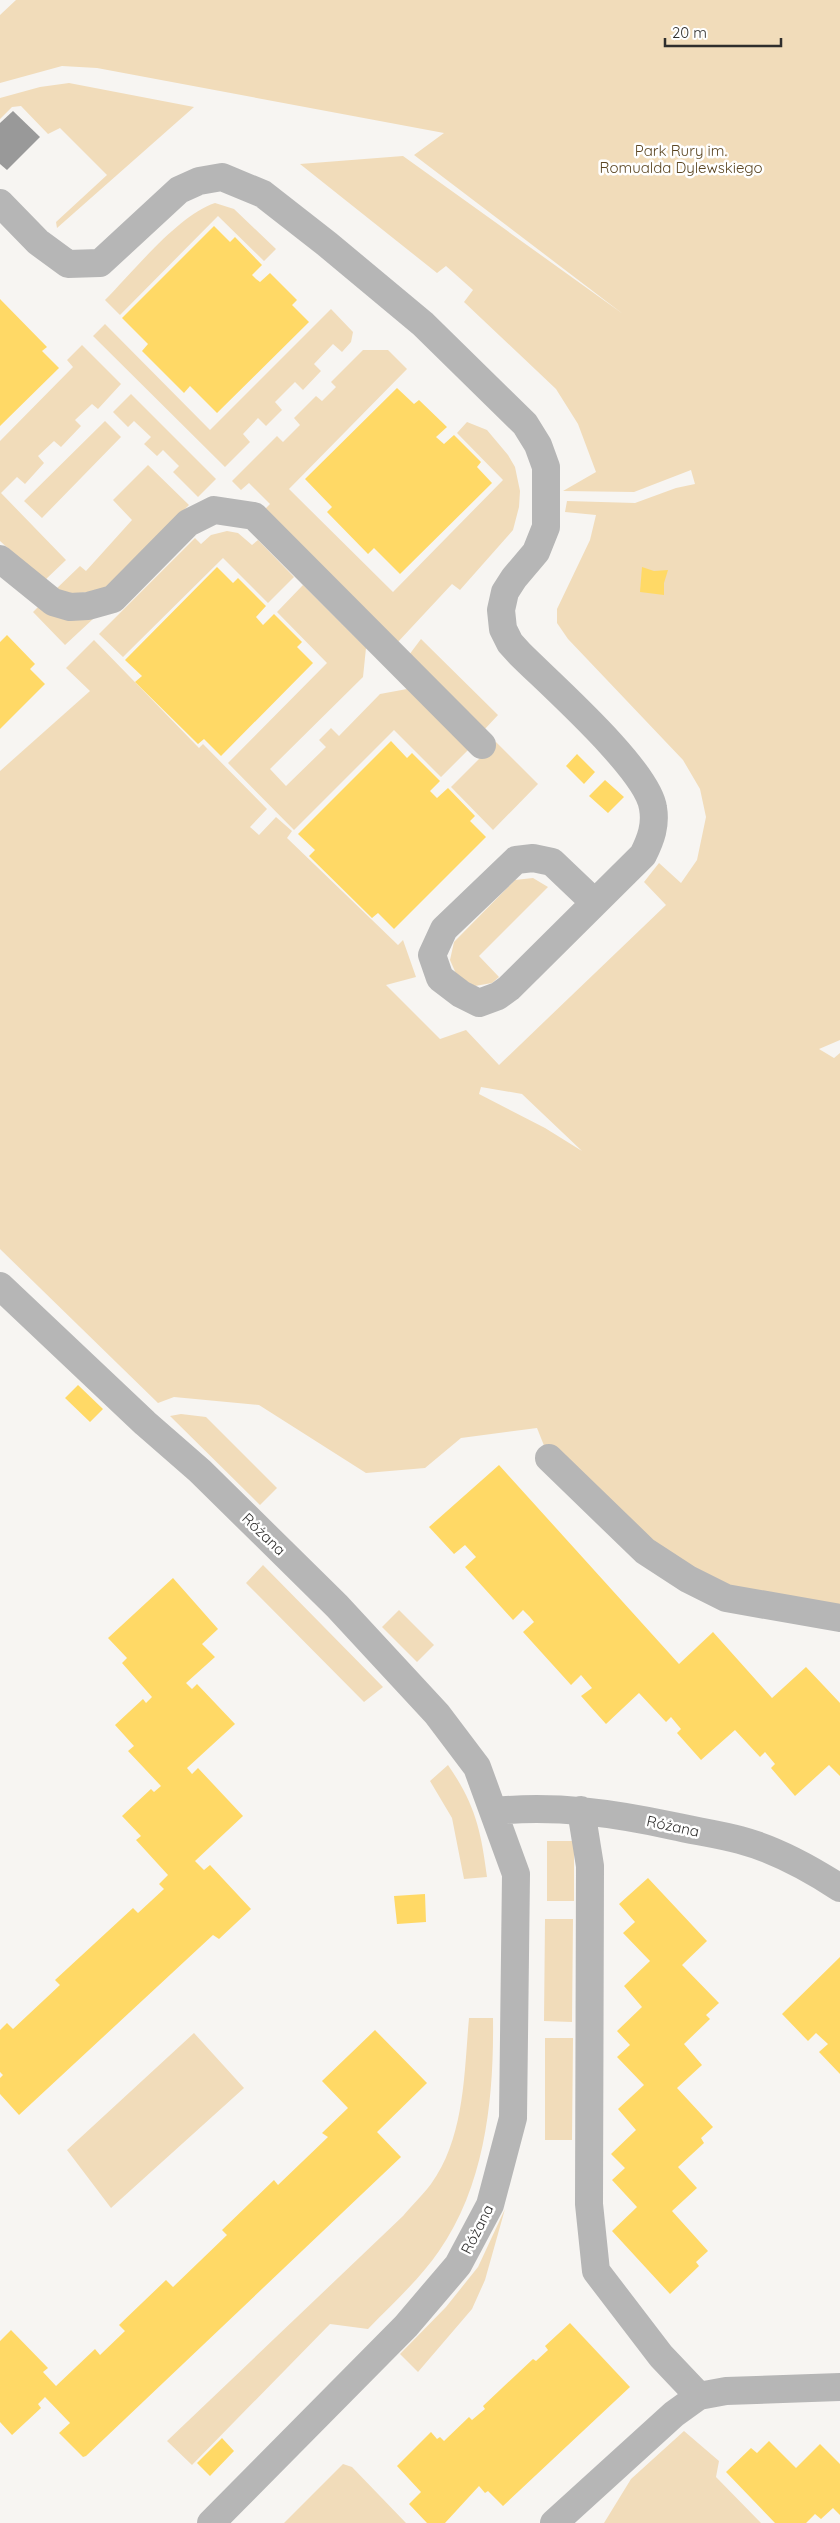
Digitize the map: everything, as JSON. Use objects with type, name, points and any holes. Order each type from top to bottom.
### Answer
[{"type":"street","points":[[0,202],[38,242],[68,264],[100,263],[179,190],[199,182],[222,177],[263,194],[327,244],[423,324],[526,424],[538,445],[546,468],[546,527],[536,552],[505,592],[501,610],[503,629],[510,643],[520,654],[628,763],[646,786],[653,806],[652,831],[643,855],[509,988],[498,996],[479,1003],[461,994],[440,978],[432,954],[444,929],[516,860],[533,858],[552,862],[594,902]]},
{"type":"street","points":[[0,559],[53,602],[70,607],[88,606],[112,599],[188,523],[214,510],[254,516],[482,745]]},
{"type":"street","name":"Różana","points":[[0,1286],[145,1423],[200,1471],[337,1606],[436,1714],[477,1767],[516,1874],[513,2118],[490,2205],[458,2265],[406,2326],[211,2523]]},
{"type":"street","points":[[549,1458],[645,1551],[688,1579],[726,1598],[840,1618]]},
{"type":"street","name":"Różana","points":[[494,1811],[530,1807],[581,1810],[630,1817],[742,1841],[812,1870],[840,1888]]},
{"type":"street","points":[[581,1810],[590,1866],[589,2204],[596,2271],[661,2356],[700,2396]]},
{"type":"street","points":[[554,2523],[674,2414],[700,2396],[726,2391],[840,2387]]},
{"type":"green space","name":"Park Rury im. Romualda Dylewskiego","points":[[16,0],[840,0],[840,1040],[819,1049],[834,1058],[840,1053],[840,1618],[726,1598],[549,1458],[537,1428],[461,1438],[425,1468],[366,1473],[259,1405],[174,1397],[158,1403],[0,1249],[0,771],[90,691],[66,668],[94,640],[199,748],[203,744],[267,809],[250,827],[259,835],[276,817],[292,831],[287,838],[398,945],[403,940],[416,977],[386,985],[440,1039],[466,1030],[499,1065],[666,905],[644,882],[659,863],[681,883],[697,860],[706,817],[700,789],[683,760],[568,639],[557,623],[557,609],[590,540],[596,515],[565,512],[567,501],[635,503],[676,488],[695,484],[691,470],[634,492],[563,491],[596,472],[578,424],[556,389],[464,302],[473,290],[446,266],[437,273],[300,164],[403,156],[623,314],[414,155],[444,133],[97,68],[62,66],[0,83],[0,15]],"holes":[[[481,1087],[522,1094],[582,1151],[545,1128],[479,1094]]]},
{"type":"green space","points":[[69,83],[194,107],[57,228],[56,222],[107,175],[60,128],[48,134],[21,106],[12,107],[0,119],[0,98],[40,87]]},
{"type":"green space","points":[[215,203],[234,209],[276,249],[264,261],[218,216],[120,315],[105,300],[171,232],[201,210]]},
{"type":"green space","points":[[331,309],[353,332],[351,342],[342,352],[333,344],[314,364],[321,371],[303,390],[295,382],[275,402],[282,410],[266,426],[258,418],[243,434],[250,442],[225,467],[93,336],[105,324],[210,430]]},
{"type":"green space","points":[[82,345],[121,384],[98,409],[92,404],[75,420],[81,426],[61,447],[54,441],[38,456],[44,463],[25,484],[17,477],[1,493],[66,560],[44,581],[0,541],[0,441],[73,367],[67,360]]},
{"type":"green space","points":[[363,350],[388,350],[407,369],[289,489],[393,592],[503,480],[457,433],[467,422],[487,430],[508,455],[515,467],[520,491],[519,507],[513,530],[460,590],[452,584],[397,643],[263,511],[270,504],[249,483],[241,490],[232,481],[277,436],[283,442],[300,425],[294,418],[316,396],[322,401],[336,387],[331,382]]},
{"type":"green space","points":[[131,394],[216,479],[198,497],[173,472],[179,466],[163,450],[157,456],[144,444],[151,437],[134,421],[128,427],[113,412]]},
{"type":"green space","points":[[105,421],[121,437],[42,518],[24,501]]},
{"type":"green space","points":[[148,465],[189,505],[104,591],[67,594],[55,590],[80,566],[86,571],[132,520],[113,500]]},
{"type":"green space","points":[[227,531],[238,533],[252,545],[258,540],[294,577],[268,603],[223,558],[123,657],[99,634],[195,538],[201,544],[211,535]]},
{"type":"green space","points":[[303,585],[366,648],[363,677],[270,769],[286,786],[326,747],[319,740],[331,728],[339,736],[380,694],[407,689],[469,749],[441,777],[394,730],[294,830],[228,763],[327,663],[277,612]]},
{"type":"green space","points":[[38,607],[93,619],[65,645],[33,612]]},
{"type":"green space","points":[[421,639],[498,715],[484,730],[409,655]]},
{"type":"green space","points":[[496,742],[538,784],[493,830],[451,787]]},
{"type":"green space","points":[[533,878],[548,887],[479,956],[499,977],[492,983],[475,986],[457,976],[450,960],[454,942],[515,880]]},
{"type":"green space","points":[[181,1414],[206,1417],[277,1488],[260,1505],[170,1416]]},
{"type":"green space","points":[[263,1565],[383,1687],[364,1702],[246,1583]]},
{"type":"green space","points":[[399,1610],[434,1645],[417,1662],[382,1627]]},
{"type":"green space","points":[[448,1765],[471,1805],[479,1831],[487,1877],[464,1879],[452,1818],[430,1781]]},
{"type":"green space","points":[[547,1841],[574,1841],[574,1901],[547,1901]]},
{"type":"green space","points":[[545,1919],[573,1919],[572,2022],[544,2021]]},
{"type":"green space","points":[[469,2018],[493,2018],[492,2078],[489,2108],[477,2168],[467,2197],[455,2225],[439,2251],[414,2282],[368,2329],[330,2324],[192,2465],[167,2441],[403,2216],[431,2184],[451,2146],[457,2125],[464,2082]]},
{"type":"green space","points":[[194,2033],[244,2088],[111,2208],[67,2150]]},
{"type":"green space","points":[[545,2038],[573,2038],[572,2140],[545,2140]]},
{"type":"green space","points":[[505,2209],[485,2280],[472,2309],[418,2372],[400,2354],[446,2307],[478,2267]]},
{"type":"green space","points":[[684,2431],[719,2461],[716,2477],[761,2523],[604,2523],[631,2479]]},
{"type":"green space","points":[[343,2464],[352,2467],[406,2523],[284,2523]]},
{"type":"building: Mieszkania","points":[[214,226],[230,242],[235,237],[262,265],[252,275],[260,282],[270,273],[297,300],[292,305],[309,322],[217,413],[190,386],[184,393],[142,351],[148,344],[122,318]]},
{"type":"building: Mieszkania","points":[[0,299],[47,347],[42,351],[59,368],[0,426]]},
{"type":"building: Mieszkania","points":[[397,388],[414,404],[419,400],[447,427],[436,437],[444,444],[454,435],[481,462],[477,467],[492,483],[400,574],[374,548],[368,554],[327,512],[332,507],[305,479]]},
{"type":"building: Mieszkania","points":[[217,567],[233,583],[238,578],[266,606],[256,617],[263,625],[274,614],[302,642],[297,647],[313,663],[221,756],[204,739],[198,744],[135,682],[142,676],[125,660]]},
{"type":"building: Mieszkania","points":[[642,567],[654,571],[668,570],[664,583],[664,595],[640,592]]},
{"type":"building: Mieszkania","points":[[7,635],[35,664],[30,669],[45,684],[0,729],[0,642]]},
{"type":"building: Mieszkania","points":[[391,741],[407,758],[412,753],[440,781],[430,791],[437,798],[448,788],[475,816],[470,821],[486,837],[394,929],[378,913],[372,918],[309,856],[315,850],[298,834]]},
{"type":"building: Mieszkania","points":[[577,754],[595,772],[584,784],[566,766]]},
{"type":"building: Mieszkania","points":[[605,780],[624,797],[608,813],[589,796]]},
{"type":"building: Mieszkania","points":[[78,1385],[103,1409],[90,1422],[65,1398]]},
{"type":"building: Mieszkania","points":[[499,1465],[679,1664],[713,1632],[772,1698],[806,1667],[840,1703],[840,1776],[829,1765],[795,1796],[771,1768],[775,1764],[765,1752],[760,1757],[735,1730],[701,1760],[677,1733],[681,1729],[671,1717],[666,1722],[639,1693],[606,1724],[581,1696],[592,1688],[581,1675],[571,1685],[523,1632],[534,1622],[529,1616],[523,1610],[513,1620],[465,1567],[476,1557],[465,1545],[454,1554],[429,1527]]},
{"type":"building: Mieszkania","points":[[173,1578],[218,1629],[202,1644],[215,1657],[186,1683],[192,1689],[197,1684],[235,1724],[187,1768],[192,1774],[198,1768],[243,1816],[195,1861],[204,1870],[210,1865],[251,1909],[219,1939],[213,1935],[19,2115],[0,2094],[0,2078],[3,2075],[0,2072],[0,2030],[7,2023],[13,2029],[60,1985],[55,1980],[133,1908],[138,1913],[164,1889],[159,1884],[168,1875],[136,1840],[141,1836],[122,1816],[151,1789],[154,1792],[161,1786],[128,1751],[134,1746],[115,1725],[143,1699],[146,1703],[152,1697],[122,1663],[127,1658],[108,1638]]},
{"type":"building: Mieszkania","points":[[648,1878],[707,1941],[682,1965],[719,2003],[706,2015],[710,2019],[684,2044],[702,2065],[677,2088],[713,2127],[701,2138],[704,2143],[678,2167],[697,2188],[672,2211],[708,2251],[696,2262],[699,2266],[670,2294],[612,2231],[637,2207],[612,2180],[625,2168],[611,2154],[636,2130],[618,2109],[644,2085],[617,2057],[630,2045],[617,2031],[642,2007],[624,1986],[650,1961],[623,1933],[635,1922],[619,1904]]},
{"type":"building: Mieszkania","points":[[425,1894],[426,1922],[397,1924],[394,1896]]},
{"type":"building: Mieszkania","points":[[840,1957],[840,2074],[819,2052],[828,2044],[816,2033],[808,2041],[782,2014]]},
{"type":"building: Mieszkania","points":[[375,2030],[427,2083],[377,2132],[401,2157],[86,2456],[83,2457],[59,2433],[70,2423],[45,2397],[38,2404],[41,2408],[12,2435],[0,2422],[0,2341],[11,2330],[48,2368],[43,2372],[56,2386],[95,2349],[100,2355],[125,2331],[119,2325],[166,2280],[173,2287],[227,2235],[222,2230],[274,2180],[278,2185],[328,2137],[322,2133],[348,2108],[322,2081]]},
{"type":"building: Mieszkania","points":[[570,2323],[630,2387],[503,2506],[488,2491],[485,2493],[479,2486],[445,2523],[427,2523],[409,2504],[421,2492],[397,2466],[431,2432],[437,2439],[440,2437],[444,2441],[469,2417],[472,2420],[485,2409],[483,2406],[533,2359],[536,2361],[548,2350],[545,2346]]},
{"type":"building: Mieszkania","points":[[222,2438],[234,2451],[210,2476],[197,2463]]},
{"type":"building: Mieszkania","points":[[769,2441],[796,2468],[820,2444],[840,2464],[840,2515],[833,2508],[821,2519],[815,2514],[806,2523],[775,2523],[726,2472],[751,2448],[757,2453]]},
{"type":"building: Przemysł","points":[[13,111],[40,137],[7,170],[0,164],[0,123]]}]
